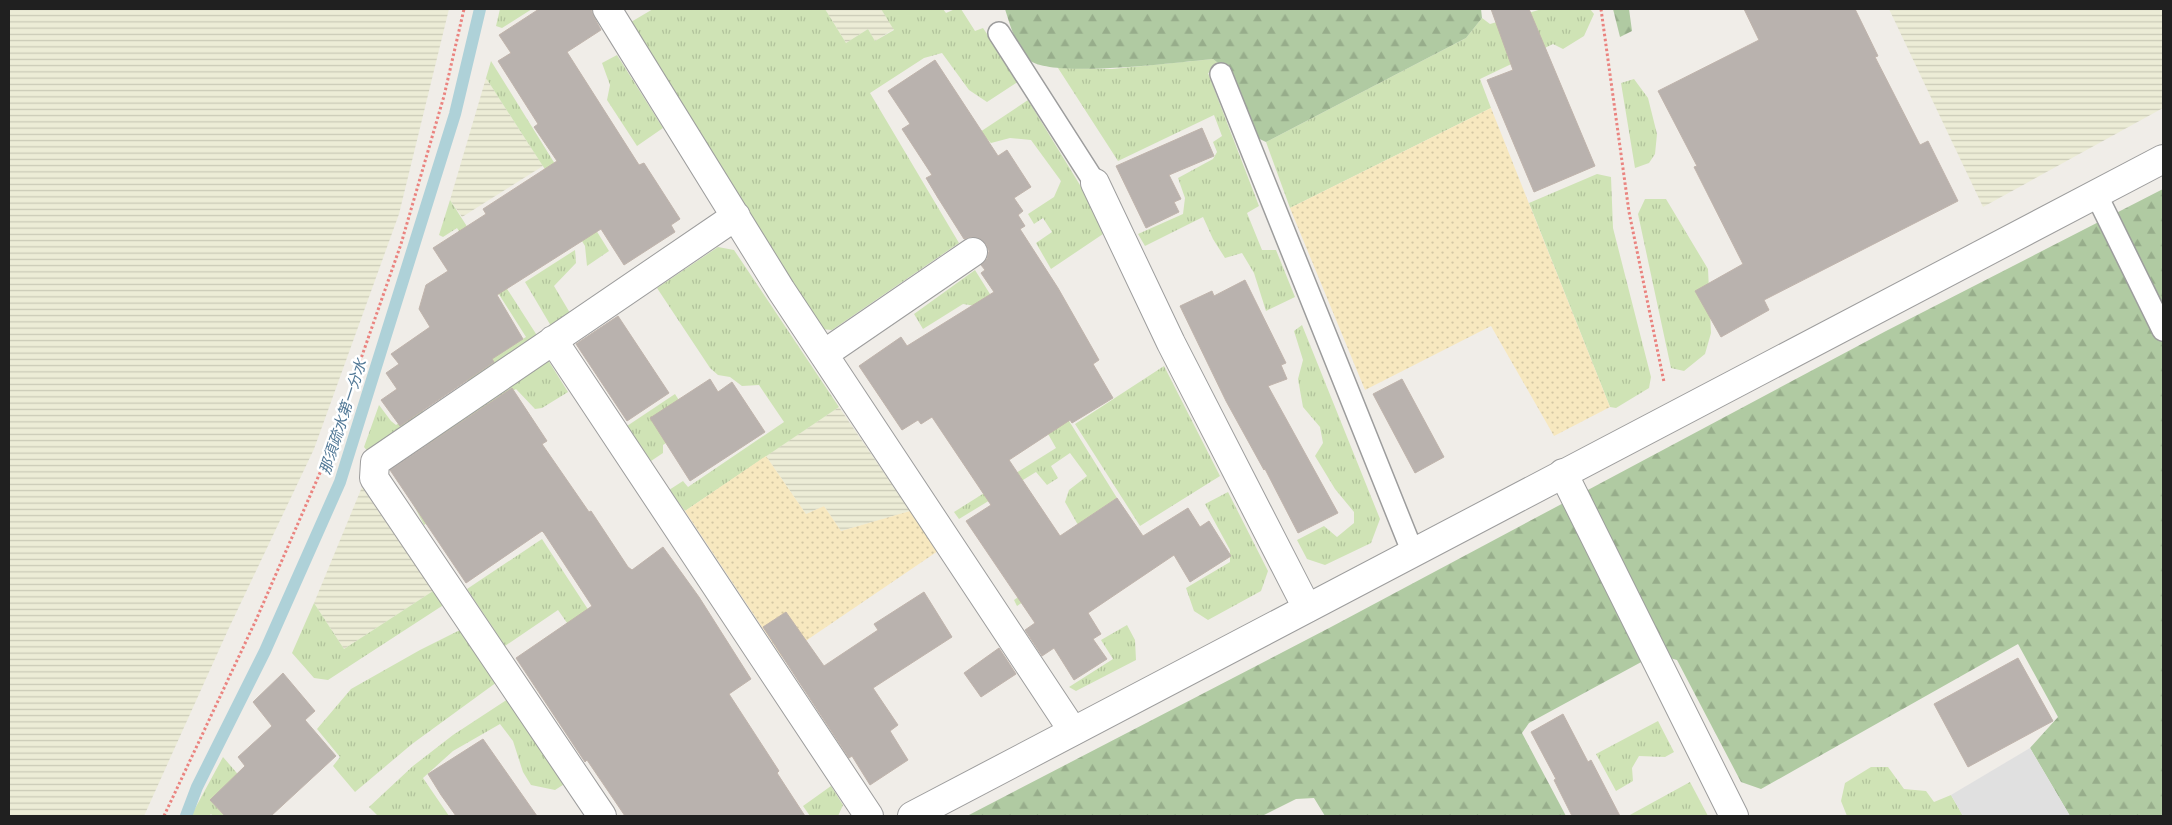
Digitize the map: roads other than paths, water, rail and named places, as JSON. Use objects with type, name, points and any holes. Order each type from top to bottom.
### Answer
[{"type":"street","points":[[607,9],[824,354],[1073,731]]},
{"type":"street","points":[[921,814],[1073,731],[2163,159]]},
{"type":"street","points":[[1095,184],[1171,343],[1307,608]]},
{"type":"street","points":[[602,816],[374,478],[376,462],[736,216]]},
{"type":"street","points":[[824,354],[973,252]]},
{"type":"street","points":[[553,340],[869,816]]},
{"type":"street","points":[[1563,473],[1734,816]]},
{"type":"lane","points":[[999,32],[1095,184]]},
{"type":"lane","points":[[1220,74],[1413,552]]},
{"type":"lane","points":[[2096,194],[2163,330]]},
{"type":"waterway","name":"那須疏水第一分水","points":[[186,816],[197,787],[265,651],[340,482],[455,114],[480,9]]}]
